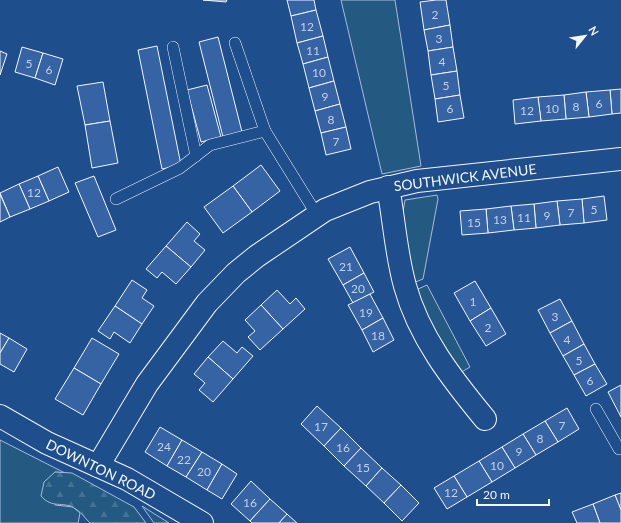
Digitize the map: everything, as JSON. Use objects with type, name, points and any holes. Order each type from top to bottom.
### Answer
[{"type":"street","name":"SOUTHWICK AVENUE","points":[[98,466],[147,384],[207,303],[236,273],[285,236],[318,215],[355,197],[388,186],[445,178],[621,159]]},
{"type":"street","points":[[388,186],[405,286],[415,312],[451,378],[485,419]]},
{"type":"street","name":"DOWNTON ROAD","points":[[0,416],[47,443],[127,479],[202,523]]},
{"type":"lane","points":[[235,43],[265,132],[318,215]]},
{"type":"lane","points":[[173,47],[196,156]]},
{"type":"lane","points":[[116,199],[180,168],[210,145],[265,132]]},
{"type":"lane","points":[[596,409],[619,450],[621,448]]},
{"type":"green space","points":[[341,0],[395,0],[421,166],[382,174]]},
{"type":"green space","points":[[437,195],[438,199],[423,279],[413,283],[403,212],[405,200]]},
{"type":"green space","points":[[427,285],[470,367],[460,373],[442,347],[416,290]]},
{"type":"green space","points":[[0,440],[65,473],[55,472],[55,505],[73,507],[80,513],[78,523],[0,523]]},
{"type":"green space","points":[[55,472],[72,473],[134,507],[146,523],[90,523],[74,508],[66,505],[53,504],[45,500],[41,496],[44,482]]},
{"type":"green space","points":[[142,506],[169,523],[154,523]]},
{"type":"building","points":[[203,0],[227,0],[226,2]]},
{"type":"building","points":[[287,0],[314,0],[316,10],[291,16]]},
{"type":"building","points":[[446,0],[450,25],[424,30],[420,2]]},
{"type":"building","points":[[316,10],[323,36],[297,43],[291,16]]},
{"type":"building","points":[[450,25],[453,47],[428,51],[424,30]]},
{"type":"building","points":[[323,36],[328,57],[303,64],[297,43]]},
{"type":"building","points":[[218,37],[242,132],[223,137],[199,42]]},
{"type":"building","points":[[157,46],[181,165],[162,169],[138,50]]},
{"type":"building","points":[[22,47],[43,53],[35,78],[15,72]]},
{"type":"building","points":[[453,47],[457,71],[431,75],[428,51]]},
{"type":"building","points":[[0,51],[7,54],[0,75]]},
{"type":"building","points":[[43,53],[63,59],[55,85],[35,78]]},
{"type":"building","points":[[328,57],[334,81],[309,88],[303,64]]},
{"type":"building","points":[[457,71],[460,95],[435,99],[431,75]]},
{"type":"building","points":[[334,81],[340,104],[315,111],[309,88]]},
{"type":"building","points":[[103,82],[110,121],[85,125],[77,86]]},
{"type":"building","points":[[207,85],[221,137],[201,142],[187,90]]},
{"type":"building","points":[[621,89],[621,113],[612,114],[610,90]]},
{"type":"building","points":[[610,90],[612,114],[589,117],[586,92]]},
{"type":"building","points":[[586,92],[589,117],[566,119],[564,95]]},
{"type":"building","points":[[460,95],[464,118],[438,122],[435,99]]},
{"type":"building","points":[[564,95],[566,119],[541,121],[538,97]]},
{"type":"building","points":[[538,97],[541,121],[515,124],[513,100]]},
{"type":"building","points":[[340,104],[346,127],[321,133],[315,111]]},
{"type":"building","points":[[110,121],[118,163],[92,168],[85,125]]},
{"type":"building","points":[[346,127],[351,149],[326,155],[321,133]]},
{"type":"building","points":[[261,165],[280,191],[252,212],[233,186]]},
{"type":"building","points":[[58,167],[69,192],[49,201],[38,176]]},
{"type":"building","points":[[38,176],[49,201],[30,209],[19,184]]},
{"type":"building","points":[[94,176],[116,230],[98,237],[75,183]]},
{"type":"building","points":[[19,184],[30,209],[10,217],[0,193]]},
{"type":"building","points":[[233,186],[252,212],[223,233],[204,207]]},
{"type":"building","points":[[0,194],[10,217],[0,222]]},
{"type":"building","points":[[604,196],[607,220],[584,223],[582,199]]},
{"type":"building","points":[[582,199],[584,223],[560,225],[557,201]]},
{"type":"building","points":[[557,201],[560,225],[536,228],[534,204]]},
{"type":"building","points":[[534,204],[536,228],[514,230],[511,206]]},
{"type":"building","points":[[511,206],[514,230],[488,233],[486,209]]},
{"type":"building","points":[[486,209],[488,233],[462,235],[460,211]]},
{"type":"building","points":[[187,222],[200,234],[194,241],[205,250],[191,267],[166,246]]},
{"type":"building","points":[[166,246],[191,267],[176,284],[162,272],[157,278],[146,269]]},
{"type":"building","points":[[350,247],[364,273],[343,285],[328,259]]},
{"type":"building","points":[[364,273],[374,292],[353,303],[343,285]]},
{"type":"building","points":[[132,280],[147,290],[142,298],[154,306],[142,324],[115,306]]},
{"type":"building","points":[[475,281],[491,308],[470,321],[454,293]]},
{"type":"building","points":[[277,290],[290,304],[296,298],[305,309],[283,329],[261,305]]},
{"type":"building","points":[[370,294],[383,318],[362,330],[348,305]]},
{"type":"building","points":[[560,299],[572,321],[550,333],[538,310]]},
{"type":"building","points":[[261,305],[283,329],[260,350],[248,337],[255,331],[245,320]]},
{"type":"building","points":[[115,306],[142,324],[130,343],[114,332],[110,339],[98,331]]},
{"type":"building","points":[[491,308],[506,334],[486,346],[470,321]]},
{"type":"building","points":[[383,318],[394,340],[373,352],[362,330]]},
{"type":"building","points":[[572,321],[584,344],[563,356],[550,333]]},
{"type":"building","points":[[0,333],[9,338],[0,353]]},
{"type":"building","points":[[9,338],[27,349],[14,372],[0,364],[0,353]]},
{"type":"building","points":[[92,338],[119,354],[101,384],[74,368]]},
{"type":"building","points":[[223,341],[237,353],[242,347],[253,356],[233,379],[208,357]]},
{"type":"building","points":[[584,344],[595,364],[574,375],[563,356]]},
{"type":"building","points":[[208,357],[233,379],[213,402],[199,390],[205,383],[194,374]]},
{"type":"building","points":[[595,364],[607,384],[586,396],[574,375]]},
{"type":"building","points":[[74,368],[101,384],[83,415],[55,399]]},
{"type":"building","points":[[621,385],[621,417],[608,392]]},
{"type":"building","points":[[317,406],[341,428],[324,446],[301,424]]},
{"type":"building","points":[[567,408],[579,429],[558,442],[545,421]]},
{"type":"building","points":[[545,421],[558,442],[536,455],[523,434]]},
{"type":"building","points":[[160,427],[182,440],[167,466],[145,452]]},
{"type":"building","points":[[341,428],[361,448],[344,466],[324,446]]},
{"type":"building","points":[[523,434],[536,455],[515,468],[502,447]]},
{"type":"building","points":[[182,440],[202,452],[186,477],[167,466]]},
{"type":"building","points":[[502,447],[515,468],[492,482],[479,461]]},
{"type":"building","points":[[361,448],[382,468],[366,486],[344,466]]},
{"type":"building","points":[[202,452],[222,464],[207,490],[186,477]]},
{"type":"building","points":[[479,461],[492,482],[467,497],[454,476]]},
{"type":"building","points":[[222,464],[237,474],[222,499],[207,490]]},
{"type":"building","points":[[382,468],[401,485],[384,503],[366,486]]},
{"type":"building","points":[[454,476],[467,497],[447,509],[434,488]]},
{"type":"building","points":[[251,481],[270,499],[250,521],[231,504]]},
{"type":"building","points":[[401,485],[419,503],[402,521],[384,503]]},
{"type":"building","points":[[621,493],[621,510],[615,495]]},
{"type":"building","points":[[615,495],[621,510],[621,523],[600,523],[593,504]]},
{"type":"building","points":[[270,499],[287,514],[279,523],[252,523],[250,521]]},
{"type":"building","points":[[593,504],[600,523],[577,523],[572,512]]},
{"type":"building","points":[[287,514],[297,523],[279,523]]}]
